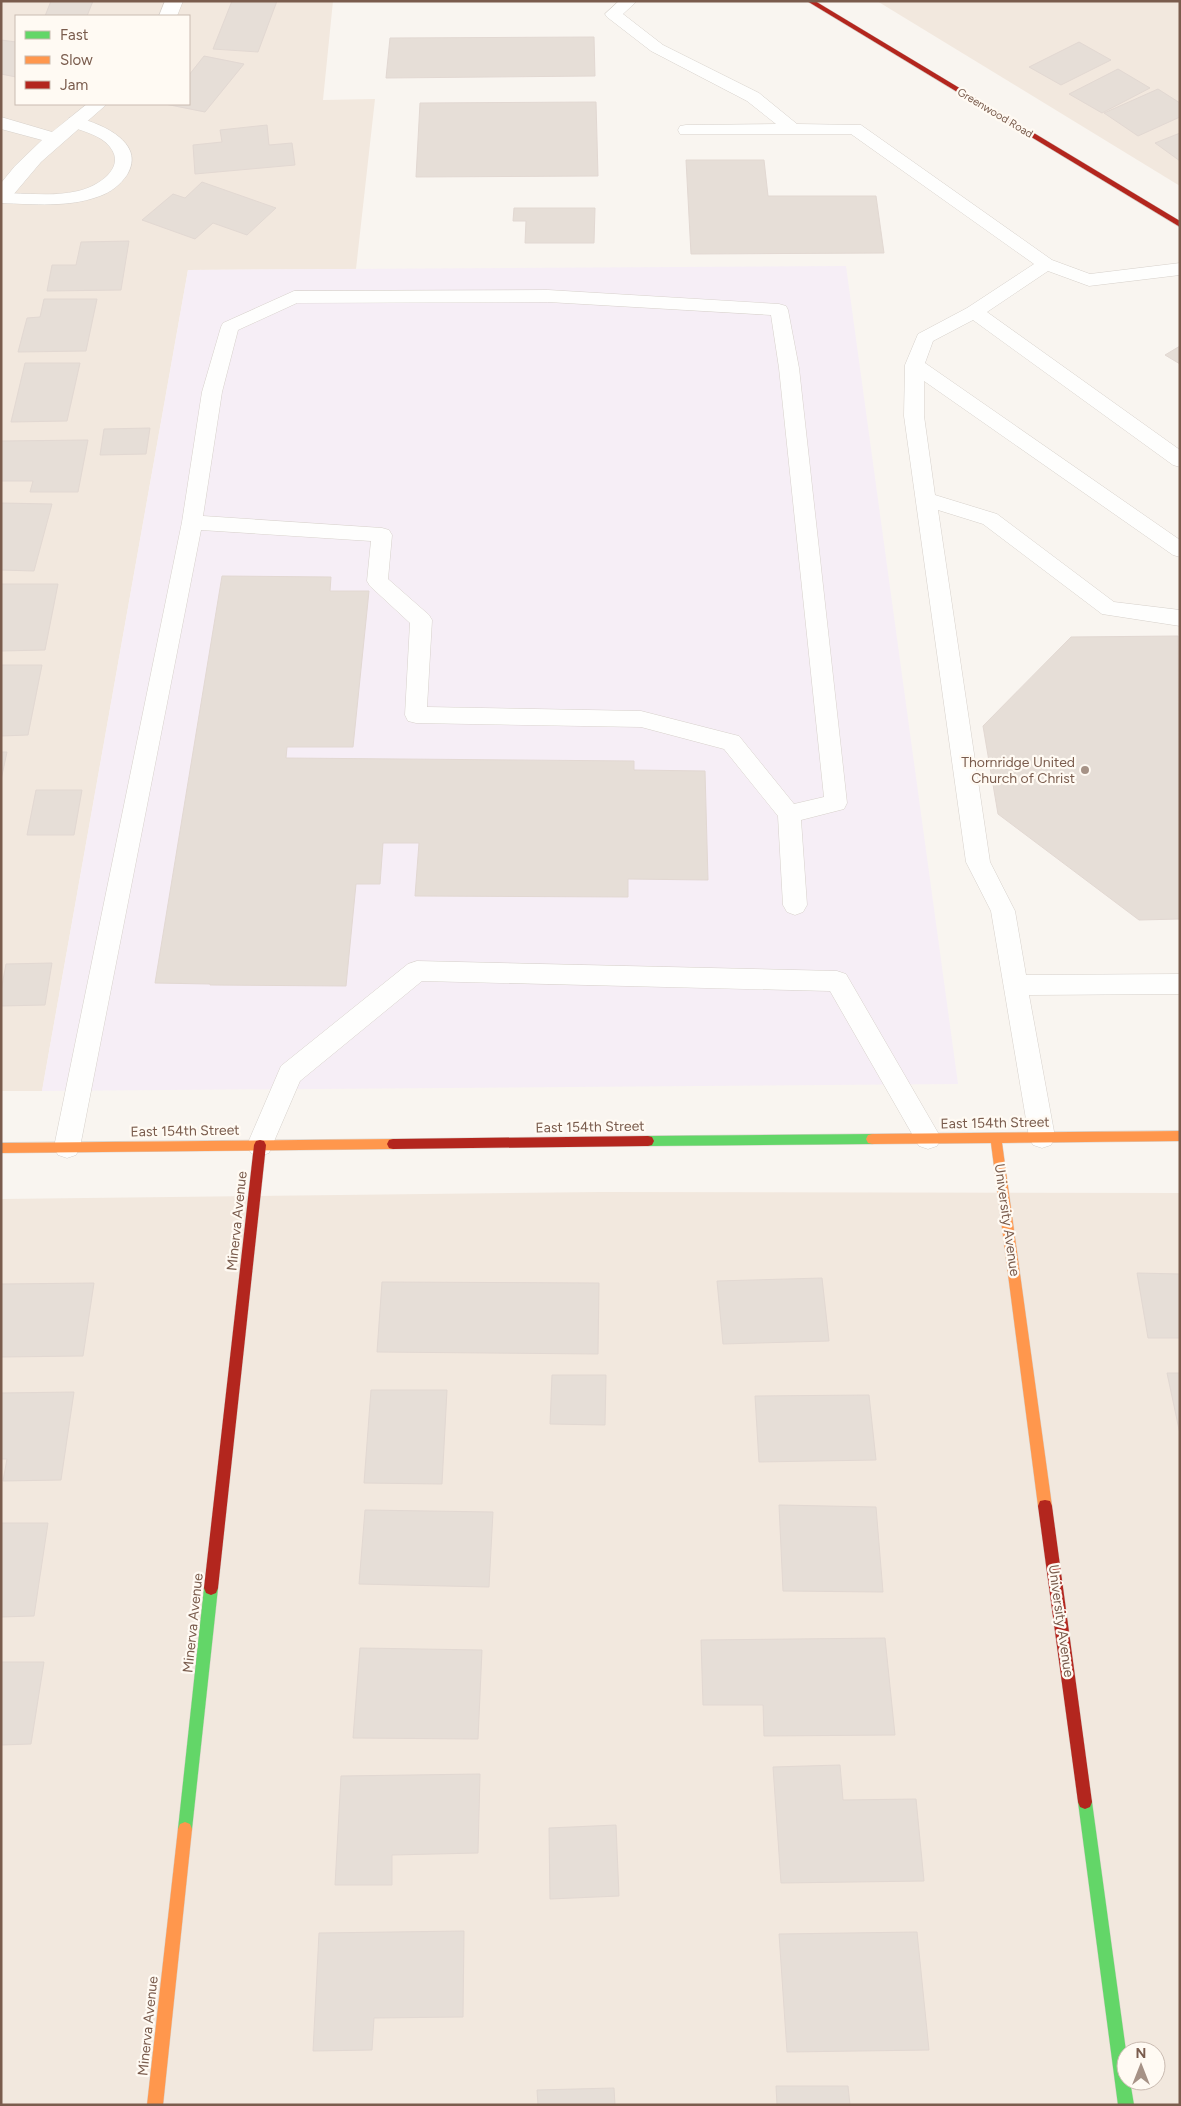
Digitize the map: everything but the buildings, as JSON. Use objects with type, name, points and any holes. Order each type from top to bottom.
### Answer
[{"type":"street","points":[[168,15],[174,1]]},
{"type":"street","name":"Greenwood Road","points":[[814,3],[1180,225]]},
{"type":"street","points":[[1,197],[12,181],[54,138],[97,105]]},
{"type":"street","points":[[1,123],[54,138]]},
{"type":"street","name":"East 154th Street","points":[[1,1148],[1180,1136]]},
{"type":"street","name":"University Avenue","points":[[996,1138],[1126,2105]]},
{"type":"street","name":"Minerva Avenue","points":[[155,2105],[260,1145]]},
{"type":"lane","points":[[629,1],[613,14],[657,48],[753,97],[792,129]]},
{"type":"lane","points":[[1,197],[69,198],[93,193],[112,183],[122,170],[123,156],[118,144],[97,130],[74,122]]},
{"type":"lane","points":[[686,130],[855,129],[1046,264],[1089,280],[1180,269]]},
{"type":"lane","points":[[1042,1137],[1002,911],[978,862],[914,416],[915,365],[925,338],[974,312],[1046,264]]},
{"type":"lane","points":[[67,1147],[192,522],[212,392],[230,327],[294,297],[548,296],[779,310],[789,368],[836,803],[789,814]]},
{"type":"lane","points":[[974,312],[1180,460]]},
{"type":"lane","points":[[915,365],[1180,550]]},
{"type":"lane","points":[[926,499],[990,520],[1109,609],[1180,618]]},
{"type":"lane","points":[[192,522],[382,535],[378,581],[421,620],[416,715],[641,719],[732,742],[789,814],[795,905]]},
{"type":"lane","points":[[260,1145],[290,1074],[417,970],[838,981],[928,1138]]},
{"type":"lane","points":[[1015,985],[1180,984]]},
{"type":"shaded area","points":[[1,1],[333,1],[323,100],[375,99],[356,269],[188,270],[42,1091],[1,1091]]},
{"type":"shaded area","points":[[877,1],[1180,1],[1180,186]]},
{"type":"shaded area","points":[[846,266],[958,1084],[42,1091],[188,270]]},
{"type":"shaded area","points":[[600,1192],[1180,1193],[1180,2105],[1,2105],[1,1199]]},
{"type":"traffic: fast","points":[[648,1141],[872,1139]]},
{"type":"traffic: fast","points":[[185,1829],[211,1588]]},
{"type":"traffic: fast","points":[[1085,1802],[1126,2105]]},
{"type":"traffic: slow","points":[[872,1139],[1180,1136]]},
{"type":"traffic: slow","points":[[996,1138],[1045,1506]]},
{"type":"traffic: slow","points":[[1,1148],[393,1144]]},
{"type":"traffic: slow","points":[[155,2105],[185,1829]]},
{"type":"traffic: jam","points":[[810,1],[1180,225]]},
{"type":"traffic: jam","points":[[393,1144],[648,1141]]},
{"type":"traffic: jam","points":[[211,1588],[260,1145]]},
{"type":"traffic: jam","points":[[1045,1506],[1085,1802]]},
{"type":"place","name":"Thornridge United Church of Christ","points":[[1085,770]]}]
